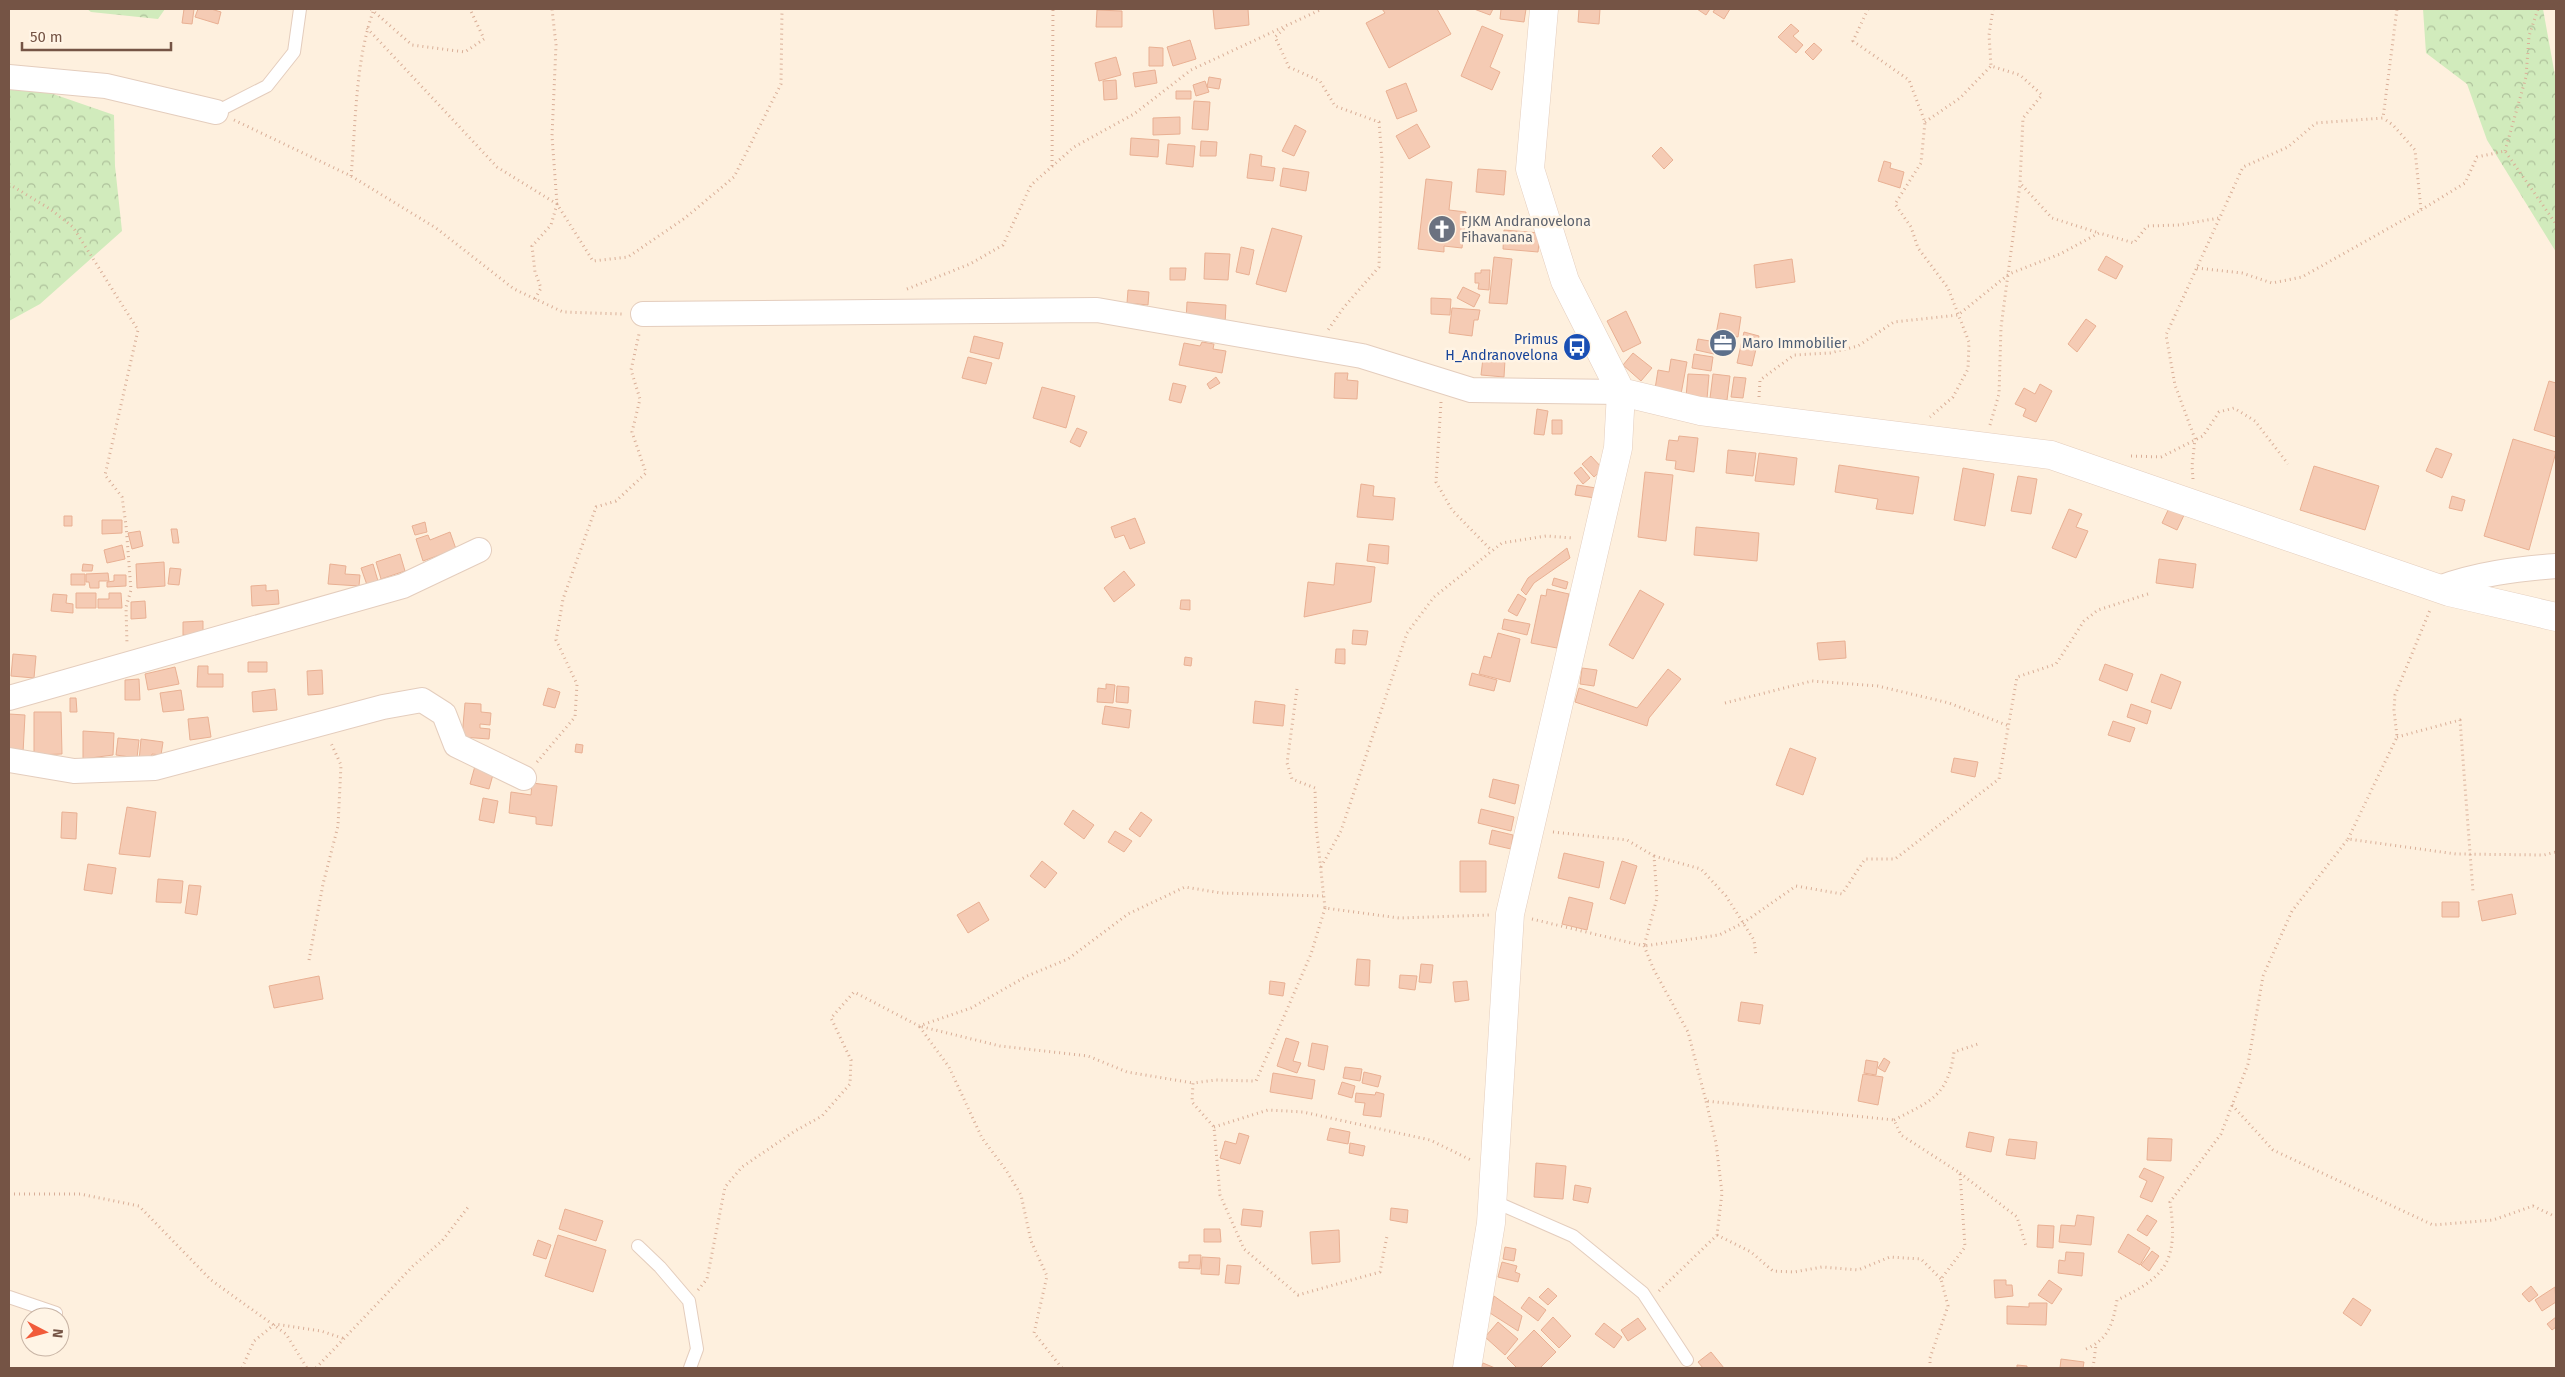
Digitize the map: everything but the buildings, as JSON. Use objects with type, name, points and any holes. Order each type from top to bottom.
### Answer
[{"type":"street","points":[[1466,1368],[1493,1201],[1510,914],[1618,448],[1622,392],[1565,281],[1530,169],[1544,9]]},
{"type":"street","points":[[9,76],[106,86],[216,112]]},
{"type":"street","points":[[643,314],[1097,310],[1362,356],[1471,390],[1622,392],[1700,411],[2051,455],[2439,588],[2556,617]]},
{"type":"street","points":[[9,698],[403,586],[479,550]]},
{"type":"street","points":[[2439,588],[2466,578],[2514,570],[2556,566]]},
{"type":"street","points":[[9,760],[74,771],[155,768],[321,722],[422,700],[444,714],[456,745],[524,778]]},
{"type":"lane","points":[[216,112],[267,86],[294,52],[300,9]]},
{"type":"lane","points":[[1493,1201],[1573,1236],[1643,1293],[1687,1360]]},
{"type":"lane","points":[[638,1246],[660,1266],[689,1301],[697,1350],[690,1368]]},
{"type":"lane","points":[[9,1297],[38,1307]]},
{"type":"path","points":[[351,176],[367,28],[373,9],[412,45],[465,52],[484,39],[470,9]]},
{"type":"path","points":[[535,299],[541,288],[535,272],[532,246],[550,225],[557,204],[552,136],[556,45],[552,9]]},
{"type":"path","points":[[367,28],[498,167],[557,204],[593,261],[628,257],[684,218],[734,177],[781,84],[782,9]]},
{"type":"path","points":[[1052,167],[1053,9]]},
{"type":"path","points":[[905,290],[970,264],[1003,245],[1031,185],[1074,148],[1134,114],[1191,70],[1322,9]]},
{"type":"path","points":[[1868,9],[1853,41],[1908,80],[1925,122],[1921,163],[1896,204],[1911,227],[1918,248],[1948,288],[1969,342],[1968,369],[1953,397],[1906,437]]},
{"type":"path","points":[[1925,122],[1960,98],[1991,66],[1989,35],[1992,9]]},
{"type":"path","points":[[2383,118],[2398,9]]},
{"type":"path","points":[[2505,151],[2526,77],[2529,36],[2538,9]]},
{"type":"path","points":[[1286,26],[1275,37],[1289,67],[1320,81],[1335,106],[1379,122],[1382,159],[1379,267],[1344,307],[1316,348]]},
{"type":"path","points":[[1983,446],[2000,394],[2001,327],[2020,183],[2023,118],[2042,95],[2020,75],[1991,66]]},
{"type":"path","points":[[216,112],[351,176],[436,228],[514,289],[562,312],[643,314],[632,370],[640,399],[632,432],[646,473],[616,501],[596,507],[563,599],[556,640],[577,684],[575,717],[524,778]]},
{"type":"path","points":[[2194,504],[2192,466],[2195,439],[2175,385],[2166,335],[2243,167],[2288,147],[2316,123],[2383,118],[2393,125],[2415,150],[2421,210]]},
{"type":"path","points":[[2197,268],[2242,273],[2272,284],[2302,276],[2421,210],[2465,183],[2477,157],[2505,151]]},
{"type":"path","points":[[2505,151],[2556,224]]},
{"type":"path","points":[[2020,183],[2052,218],[2099,234],[2134,242],[2147,226],[2179,225],[2220,218]]},
{"type":"path","points":[[9,184],[50,209],[73,227],[138,330],[105,475],[122,497],[126,525],[131,590],[126,607],[127,665]]},
{"type":"path","points":[[1758,418],[1760,380],[1794,355],[1830,353],[1858,346],[1894,322],[1958,315],[2009,274],[2060,254],[2099,234]]},
{"type":"path","points":[[1442,381],[1436,482],[1452,510],[1492,551]]},
{"type":"path","points":[[2121,456],[2160,456],[2203,436],[2219,412],[2234,408],[2255,421],[2288,464]]},
{"type":"path","points":[[1321,867],[1341,831],[1407,633],[1434,597],[1502,543],[1546,536],[1596,541]]},
{"type":"path","points":[[2086,1349],[2096,1345],[2112,1326],[2116,1300],[2142,1288],[2168,1264],[2174,1232],[2170,1202],[2221,1134],[2248,1064],[2263,976],[2292,911],[2348,838],[2397,737],[2394,710],[2395,695],[2439,588]]},
{"type":"path","points":[[1324,908],[1399,918],[1510,914],[1644,946],[1718,934],[1743,923],[1796,886],[1842,894],[1865,859],[1895,859],[1999,779],[2017,677],[2056,664],[2084,621],[2098,610],[2152,594]]},
{"type":"path","points":[[1725,703],[1812,681],[1878,686],[1949,703],[2009,726]]},
{"type":"path","points":[[689,1301],[707,1279],[725,1187],[742,1167],[795,1130],[822,1116],[850,1084],[851,1060],[830,1018],[854,992],[919,1026],[1000,1046],[1088,1056],[1127,1072],[1193,1083],[1216,1080],[1256,1081],[1311,954],[1324,908],[1315,788],[1292,779],[1287,763],[1297,689]]},
{"type":"path","points":[[2397,737],[2460,720],[2471,854],[2472,892]]},
{"type":"path","points":[[309,960],[323,884],[338,826],[341,765],[321,722]]},
{"type":"path","points":[[1529,829],[1627,840],[1654,856],[1701,869],[1726,896],[1754,940],[1756,957]]},
{"type":"path","points":[[2348,838],[2456,854],[2544,855],[2556,852]]},
{"type":"path","points":[[1648,1302],[1717,1235],[1722,1193],[1716,1143],[1688,1032],[1654,970],[1644,946],[1657,898],[1654,856]]},
{"type":"path","points":[[919,1026],[971,1008],[1027,976],[1068,959],[1128,914],[1184,887],[1221,893],[1323,896]]},
{"type":"path","points":[[919,1026],[949,1067],[982,1138],[1006,1170],[1021,1195],[1031,1241],[1047,1276],[1034,1333],[1062,1368]]},
{"type":"path","points":[[1706,1101],[1894,1120],[1931,1102],[1951,1075],[1954,1052],[1978,1044]]},
{"type":"path","points":[[1193,1083],[1192,1102],[1214,1127],[1220,1195],[1244,1249],[1298,1294],[1380,1272],[1387,1236]]},
{"type":"path","points":[[2232,1105],[2273,1150],[2433,1225],[2493,1220],[2533,1206],[2556,1218]]},
{"type":"path","points":[[1214,1127],[1268,1110],[1303,1112],[1430,1140],[1494,1172]]},
{"type":"path","points":[[1894,1120],[1901,1135],[1960,1173],[2017,1218],[2026,1246]]},
{"type":"path","points":[[1941,1279],[1965,1247],[1960,1173]]},
{"type":"path","points":[[9,1194],[80,1194],[139,1206],[212,1280],[275,1324],[286,1334],[307,1368]]},
{"type":"path","points":[[316,1368],[413,1266],[442,1241],[469,1206]]},
{"type":"path","points":[[1717,1235],[1751,1252],[1773,1271],[1794,1272],[1822,1266],[1858,1270],[1890,1257],[1921,1259],[1941,1279],[1948,1306],[1930,1358],[1930,1368]]},
{"type":"path","points":[[242,1368],[254,1341],[275,1324],[320,1331],[345,1339]]},
{"type":"path","points":[[2093,1368],[2096,1345]]},
{"type":"green space","points":[[87,9],[165,9],[158,19],[91,12]]},
{"type":"green space","points":[[2423,9],[2543,9],[2556,81],[2556,252],[2487,140],[2467,84],[2426,53]]},
{"type":"green space","points":[[9,69],[30,86],[114,115],[115,166],[122,231],[40,304],[9,321]]},
{"type":"place","name":"FJKM Andranovelona Fihavanana","points":[[1442,229]]},
{"type":"place","name":"Maro Immobilier","points":[[1723,343]]},
{"type":"place","name":"Primus H_Andranovelona","points":[[1577,347]]}]
